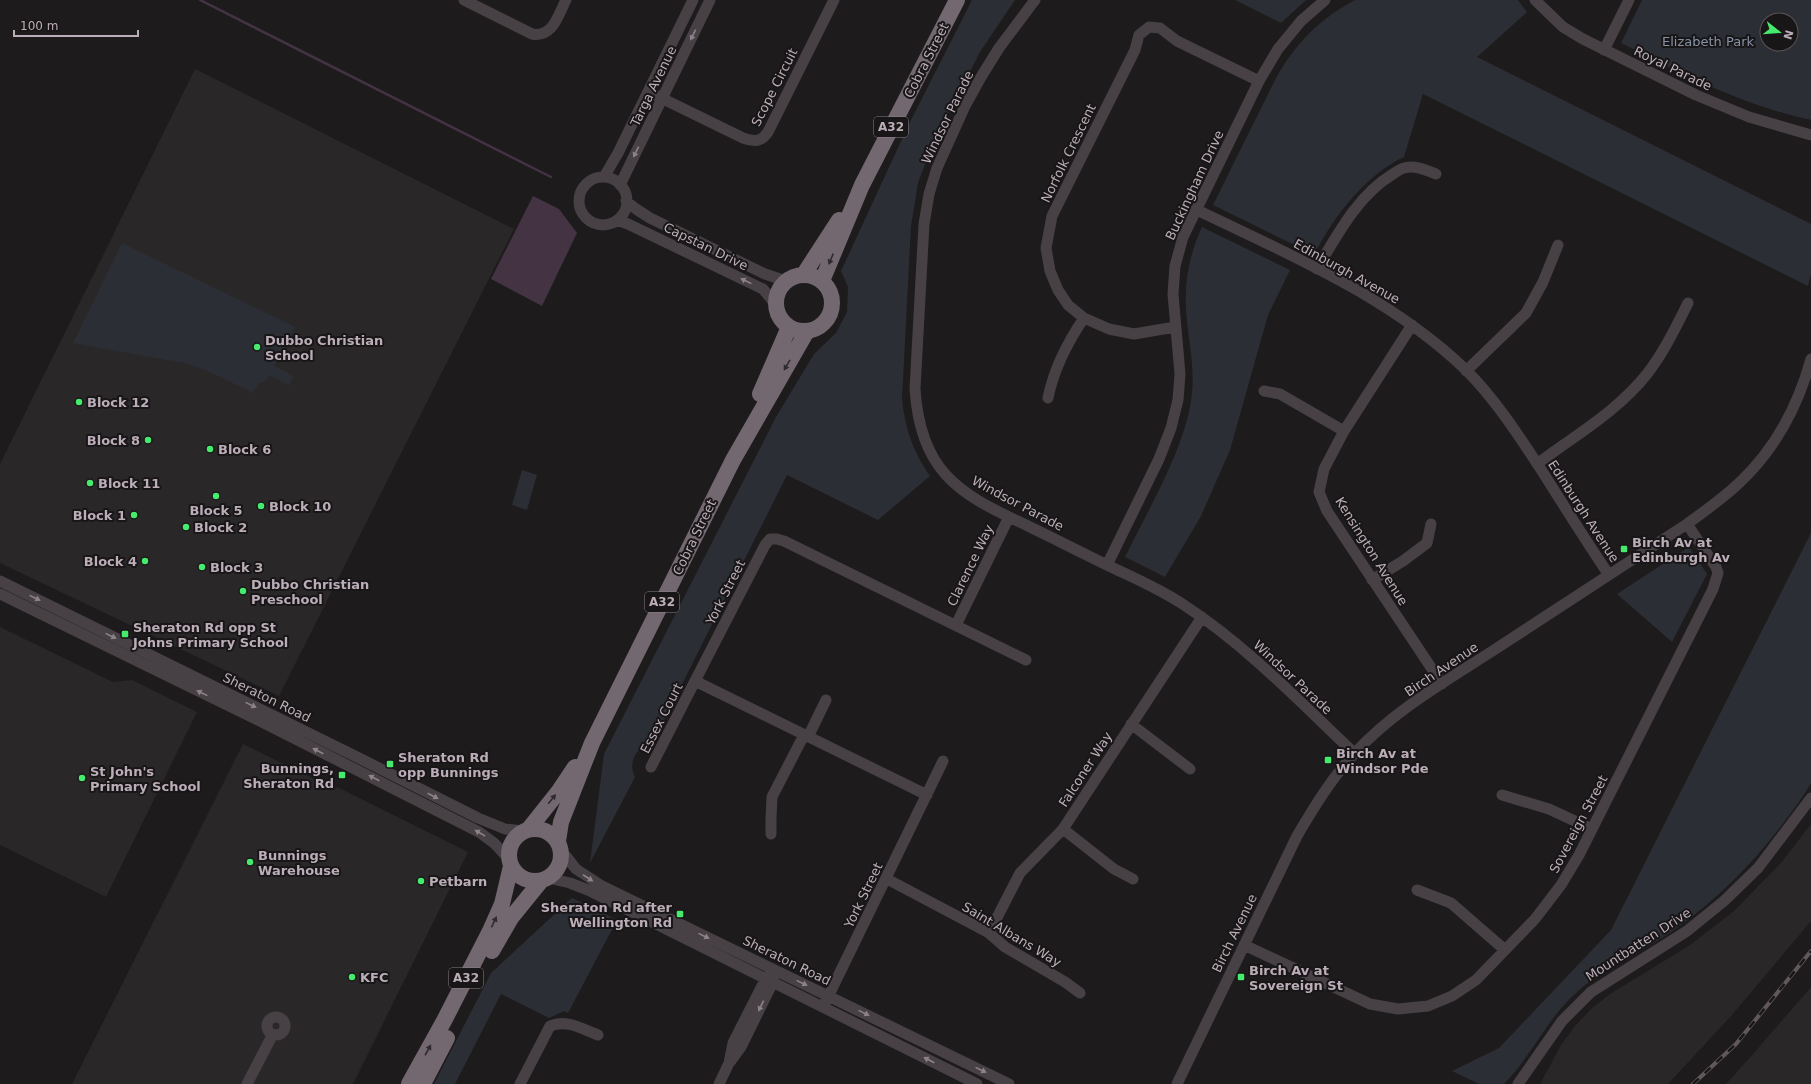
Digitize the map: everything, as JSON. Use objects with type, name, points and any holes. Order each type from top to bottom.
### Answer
[{"type":"highway","name":"Cobra Street","points":[[822,281],[862,185],[957,0]]},
{"type":"highway","name":"Cobra Street","points":[[804,274],[862,185]]},
{"type":"highway","points":[[804,274],[814,276],[822,281],[828,288],[832,297],[831,311],[824,323],[816,329],[807,331],[789,327],[782,321],[776,305],[780,288],[786,281],[794,276],[804,274]]},
{"type":"highway","name":"Cobra Street","points":[[733,460],[789,327]]},
{"type":"highway","name":"Cobra Street","points":[[560,846],[561,822],[592,743],[733,460],[807,331]]},
{"type":"highway","name":"Cobra Street","points":[[525,830],[559,790],[592,743]]},
{"type":"highway","points":[[525,830],[535,829],[548,832],[560,846]]},
{"type":"highway","name":"A32","points":[[409,1084],[445,1019],[490,931],[502,904],[510,862],[509,853],[512,842],[525,830]]},
{"type":"highway","name":"A32","points":[[423,1084],[501,934],[521,904],[559,866],[560,846]]},
{"type":"highway","points":[[510,862],[514,871],[524,879],[529,881],[545,880]]},
{"type":"street","points":[[464,0],[532,34],[540,36],[546,34],[552,27],[566,0]]},
{"type":"street","name":"Targa Avenue","points":[[604,177],[649,92],[693,0]]},
{"type":"street","name":"Targa Avenue","points":[[620,185],[710,0]]},
{"type":"street","name":"Scope Circuit","points":[[649,92],[743,138],[756,141],[763,139],[768,132],[834,0]]},
{"type":"street","name":"Windsor Parade","points":[[1035,0],[999,48],[981,77],[962,112],[937,168],[929,194],[924,224],[915,389],[917,413],[922,436],[933,458],[946,475],[964,491],[1009,516],[1155,588],[1202,617],[1250,655],[1354,753]]},
{"type":"street","name":"Buckingham Drive","points":[[1107,565],[1159,459],[1171,428],[1178,400],[1180,374],[1173,294],[1175,266],[1183,237],[1195,209],[1259,81],[1278,49],[1301,21],[1325,0]]},
{"type":"street","name":"Royal Parade","points":[[1535,0],[1563,27],[1604,50],[1730,110],[1770,124],[1811,135]]},
{"type":"street","points":[[1604,50],[1629,0]]},
{"type":"street","name":"Norfolk Crescent","points":[[1175,327],[1134,334],[1109,329],[1084,318],[1068,305],[1058,290],[1050,271],[1046,248],[1052,216],[1134,50],[1139,35],[1149,26],[1160,28],[1177,41],[1259,81]]},
{"type":"street","points":[[1317,269],[1356,208],[1386,178],[1404,168],[1420,168],[1436,174]]},
{"type":"street","points":[[604,177],[610,178],[620,185],[626,201],[625,208],[617,220],[611,223],[598,225],[587,219],[580,208],[579,202],[582,189],[591,180],[604,177]]},
{"type":"street","name":"Capstan Drive","points":[[626,201],[636,210],[650,218],[765,274],[786,281]]},
{"type":"street","name":"Edinburgh Avenue","points":[[1195,209],[1361,292],[1412,325],[1466,371],[1496,405],[1537,464],[1608,576]]},
{"type":"street","name":"Capstan Drive","points":[[617,220],[763,289],[776,305]]},
{"type":"street","points":[[1466,371],[1526,313],[1543,282],[1558,245]]},
{"type":"street","points":[[1537,464],[1618,405],[1647,374],[1666,345],[1688,303]]},
{"type":"street","points":[[1048,398],[1052,380],[1059,362],[1071,338],[1084,318]]},
{"type":"street","name":"Kensington Avenue","points":[[1412,325],[1344,431],[1324,469],[1320,492],[1328,511],[1372,580],[1442,684]]},
{"type":"street","name":"Birch Avenue","points":[[1177,1084],[1297,836],[1310,812],[1332,778],[1354,753],[1380,728],[1442,684],[1687,524],[1719,501],[1739,484],[1758,463],[1775,440],[1789,416],[1800,392],[1811,359]]},
{"type":"street","points":[[1264,391],[1280,394],[1344,431]]},
{"type":"street","name":"Clarence Way","points":[[956,625],[1009,516]]},
{"type":"street","points":[[1372,580],[1403,561],[1427,543],[1431,524]]},
{"type":"street","name":"Sovereign Street","points":[[1244,944],[1370,1004],[1398,1009],[1428,1006],[1452,996],[1476,980],[1535,919],[1561,885],[1592,829],[1717,579],[1718,573],[1711,558],[1687,524]]},
{"type":"street","name":"York Street","points":[[695,681],[761,551],[770,539],[784,541],[1026,660]]},
{"type":"street","name":"Sheraton Road","points":[[0,581],[396,784],[479,832],[494,843],[510,862]]},
{"type":"street","name":"Sheraton Road","points":[[0,594],[396,784],[505,829],[525,830]]},
{"type":"street","name":"Falconer Way","points":[[989,933],[1020,873],[1063,829],[1202,617]]},
{"type":"street","points":[[695,681],[927,795]]},
{"type":"street","name":"Essex Court","points":[[651,767],[695,681]]},
{"type":"street","points":[[771,834],[772,797],[826,700]]},
{"type":"street","points":[[1131,724],[1190,769]]},
{"type":"street","name":"York Street","points":[[823,1007],[944,761]]},
{"type":"street","points":[[1502,795],[1549,809],[1592,829]]},
{"type":"street","name":"Mountbatten Drive","points":[[1518,1084],[1562,1021],[1591,992],[1687,931],[1724,901],[1758,868],[1811,798]]},
{"type":"street","points":[[1063,829],[1114,869],[1133,879]]},
{"type":"street","name":"Sheraton Road","points":[[560,846],[576,869],[602,886],[1009,1084]]},
{"type":"street","name":"Saint Albans Way","points":[[887,879],[989,933],[1005,947],[1065,982],[1080,993]]},
{"type":"street","name":"Sheraton Road","points":[[545,880],[570,883],[588,890],[977,1084]]},
{"type":"street","points":[[1417,890],[1451,903],[1506,950]]},
{"type":"street","points":[[719,1084],[729,1063],[733,1043],[770,980],[774,970]]},
{"type":"street","points":[[520,1084],[550,1026],[559,1022],[568,1023],[598,1035]]},
{"type":"street","points":[[247,1084],[272,1034]]},
{"type":"shaded area","name":"Dubbo Christian School","points":[[195,69],[514,229],[279,696],[0,563],[0,464]]},
{"type":"shaded area","points":[[533,196],[559,209],[577,233],[542,306],[491,279]]},
{"type":"shaded area","name":"St John's Primary School","points":[[0,627],[113,682],[132,680],[197,712],[106,897],[0,845]]},
{"type":"shaded area","points":[[243,744],[335,789],[337,787],[468,852],[353,1084],[72,1084]]},
{"type":"shaded area","points":[[1811,824],[1811,921],[1732,1015],[1668,1084],[1540,1084],[1561,1045],[1575,1026],[1592,1008],[1610,994],[1690,945],[1734,911],[1780,864]]},
{"type":"shaded area","points":[[1811,987],[1811,1084],[1726,1084],[1753,1054]]},
{"type":"green space","points":[[972,0],[1015,0],[980,52],[934,141],[918,183],[911,226],[902,399],[905,420],[914,449],[930,476],[878,520],[787,475],[652,744],[641,748],[634,756],[632,766],[635,777],[590,863],[604,754],[776,417],[814,354],[836,333],[847,312],[848,287],[841,271],[909,124]]},
{"type":"green space","points":[[1235,0],[1306,0],[1281,23]]},
{"type":"green space","points":[[1355,0],[1518,0],[1527,12],[1477,57],[1811,224],[1811,274],[1808,286],[1423,94],[1404,157],[1377,174],[1354,196],[1343,209],[1317,249],[1309,252],[1213,205],[1275,80],[1290,56],[1299,44],[1319,24],[1342,7]]},
{"type":"green space","name":"Elizabeth Park","points":[[1642,0],[1811,0],[1811,120],[1785,114],[1761,106],[1714,88],[1621,43]]},
{"type":"green space","points":[[1202,227],[1290,270],[1268,315],[1230,450],[1201,516],[1165,577],[1125,557],[1164,480],[1181,440],[1187,420],[1191,401],[1193,377],[1186,310],[1186,288],[1191,257]]},
{"type":"green space","points":[[122,243],[295,327],[274,366],[294,376],[289,385],[269,375],[267,380],[258,384],[253,393],[212,373],[189,364],[73,343]]},
{"type":"green space","points":[[522,470],[537,475],[527,510],[512,505]]},
{"type":"green space","points":[[1811,533],[1811,783],[1805,793],[1762,850],[1746,868],[1712,900],[1693,916],[1662,938],[1600,974],[1566,1002],[1514,1073],[1504,1084],[1479,1084],[1452,1071],[1499,1048],[1611,930]]},
{"type":"green space","points":[[1689,547],[1707,574],[1672,642],[1617,594]]},
{"type":"green space","points":[[572,898],[617,920],[568,1013],[564,1011],[549,1018],[501,994],[455,1084],[434,1084],[491,973]]},
{"type":"waterway","points":[[200,0],[551,177]]},
{"type":"railway","points":[[1693,1084],[1736,1044],[1811,951]]},
{"type":"place","name":"Dubbo Christian School","points":[[257,347]]},
{"type":"place","name":"Block 12","points":[[79,402]]},
{"type":"place","name":"Block 8","points":[[148,440]]},
{"type":"place","name":"Block 6","points":[[210,449]]},
{"type":"place","name":"Block 11","points":[[90,483]]},
{"type":"place","name":"Block 5","points":[[216,496]]},
{"type":"place","name":"Block 10","points":[[261,506]]},
{"type":"place","name":"Block 1","points":[[134,515]]},
{"type":"place","name":"Block 2","points":[[186,527]]},
{"type":"place","name":"Birch Av at Edinburgh Av","points":[[1624,549]]},
{"type":"place","name":"Block 4","points":[[145,561]]},
{"type":"place","name":"Block 3","points":[[202,567]]},
{"type":"place","name":"Dubbo Christian Preschool","points":[[243,591]]},
{"type":"place","name":"Sheraton Rd opp St Johns Primary School","points":[[125,634]]},
{"type":"place","name":"Birch Av at Windsor Pde","points":[[1328,760]]},
{"type":"place","name":"Sheraton Rd opp Bunnings","points":[[390,764]]},
{"type":"place","name":"Bunnings, Sheraton Rd","points":[[342,775]]},
{"type":"place","name":"St John's Primary School","points":[[82,778]]},
{"type":"place","name":"Bunnings Warehouse","points":[[250,862]]},
{"type":"place","name":"Petbarn","points":[[421,881]]},
{"type":"place","name":"Sheraton Rd after Wellington Rd","points":[[680,914]]},
{"type":"place","name":"KFC","points":[[352,977]]},
{"type":"place","name":"Birch Av at Sovereign St","points":[[1241,977]]}]
